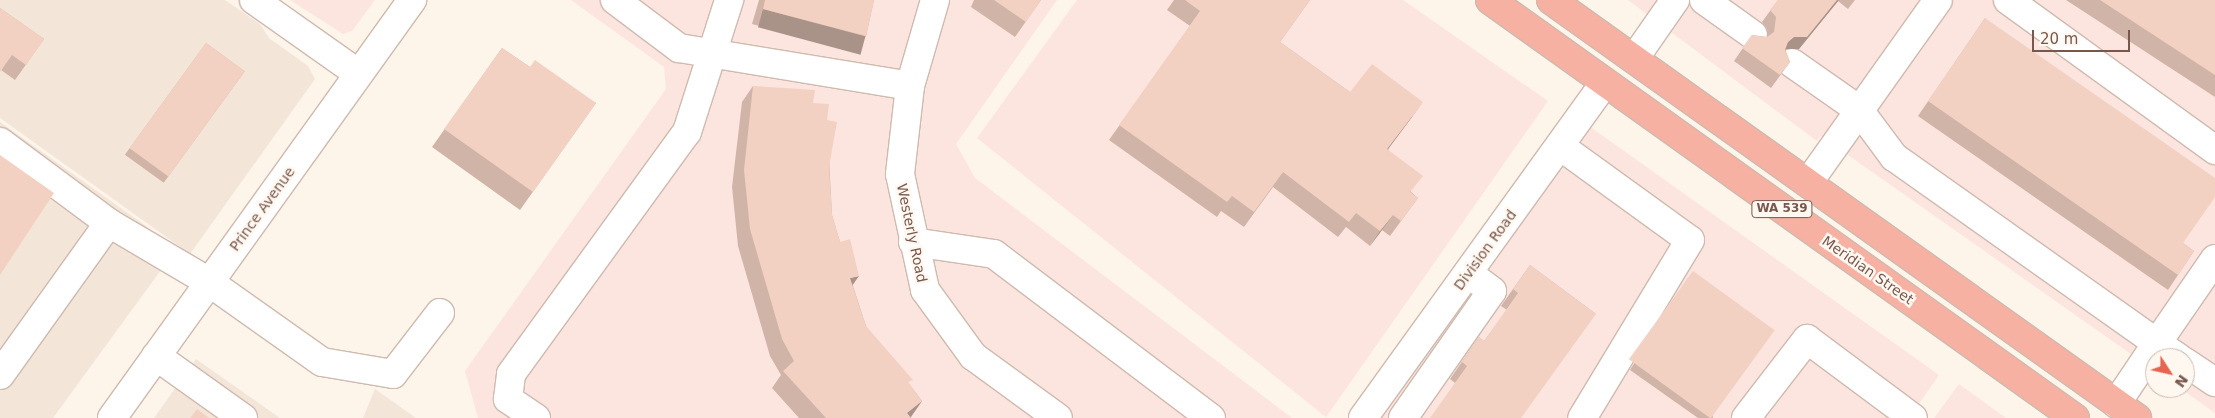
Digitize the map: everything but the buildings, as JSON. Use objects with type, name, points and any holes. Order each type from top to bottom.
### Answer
[{"type":"highway","name":"Meridian Street","points":[[1490,0],[2075,418]]},
{"type":"highway","points":[[1519,0],[1593,53],[1634,59]]},
{"type":"highway","name":"WA 539","points":[[1551,0],[2126,411]]},
{"type":"street","points":[[254,0],[359,74]]},
{"type":"street","name":"Prince Avenue","points":[[112,418],[412,0]]},
{"type":"street","points":[[615,0],[679,48],[910,86]]},
{"type":"street","points":[[536,418],[508,399],[511,374],[686,132],[729,0]]},
{"type":"street","name":"Westerly Road","points":[[935,0],[910,86],[900,174],[913,242],[925,290],[973,356],[1058,418]]},
{"type":"street","points":[[1634,59],[1675,0]]},
{"type":"street","points":[[1704,0],[1753,35]]},
{"type":"street","points":[[1808,183],[1938,0]]},
{"type":"street","points":[[2008,0],[2215,150]]},
{"type":"street","points":[[1792,63],[1859,110],[1894,157],[2164,348]]},
{"type":"street","name":"Division Road","points":[[1364,418],[1606,83]]},
{"type":"street","points":[[0,142],[109,223],[209,282],[322,362],[393,374],[440,313]]},
{"type":"street","points":[[1560,146],[1690,240],[1582,418]]},
{"type":"street","points":[[0,375],[109,223]]},
{"type":"street","points":[[913,242],[994,254],[1211,418]]},
{"type":"street","points":[[2170,348],[2215,259]]},
{"type":"street","points":[[1403,418],[1492,290],[1468,274]]},
{"type":"street","points":[[1746,418],[1806,339],[1913,418]]},
{"type":"street","points":[[156,356],[243,418]]},
{"type":"street","points":[[2195,369],[2215,382]]},
{"type":"street","points":[[2126,411],[2145,384]]},
{"type":"shaded area","points":[[0,0],[225,0],[260,24],[269,38],[308,66],[315,79],[190,254],[0,118]]},
{"type":"shaded area","points":[[290,0],[375,0],[352,31],[343,34]]},
{"type":"shaded area","points":[[571,0],[1057,0],[956,144],[975,178],[1292,418],[478,418],[465,371],[666,89],[664,67]]},
{"type":"shaded area","points":[[1077,0],[1403,0],[1548,101],[1326,417],[977,138]]},
{"type":"shaded area","points":[[1628,0],[2215,0],[2215,413],[2194,398],[2195,348],[2145,348],[2145,364],[1821,136],[1817,141]]},
{"type":"shaded area","points":[[0,122],[177,248],[53,418],[0,418]]},
{"type":"shaded area","points":[[1589,126],[1939,375],[1909,418],[1378,418]]},
{"type":"shaded area","points":[[196,359],[280,418],[154,418]]},
{"type":"shaded area","points":[[1959,384],[2006,418],[1934,418]]},
{"type":"shaded area","points":[[375,389],[416,418],[363,418]]}]
